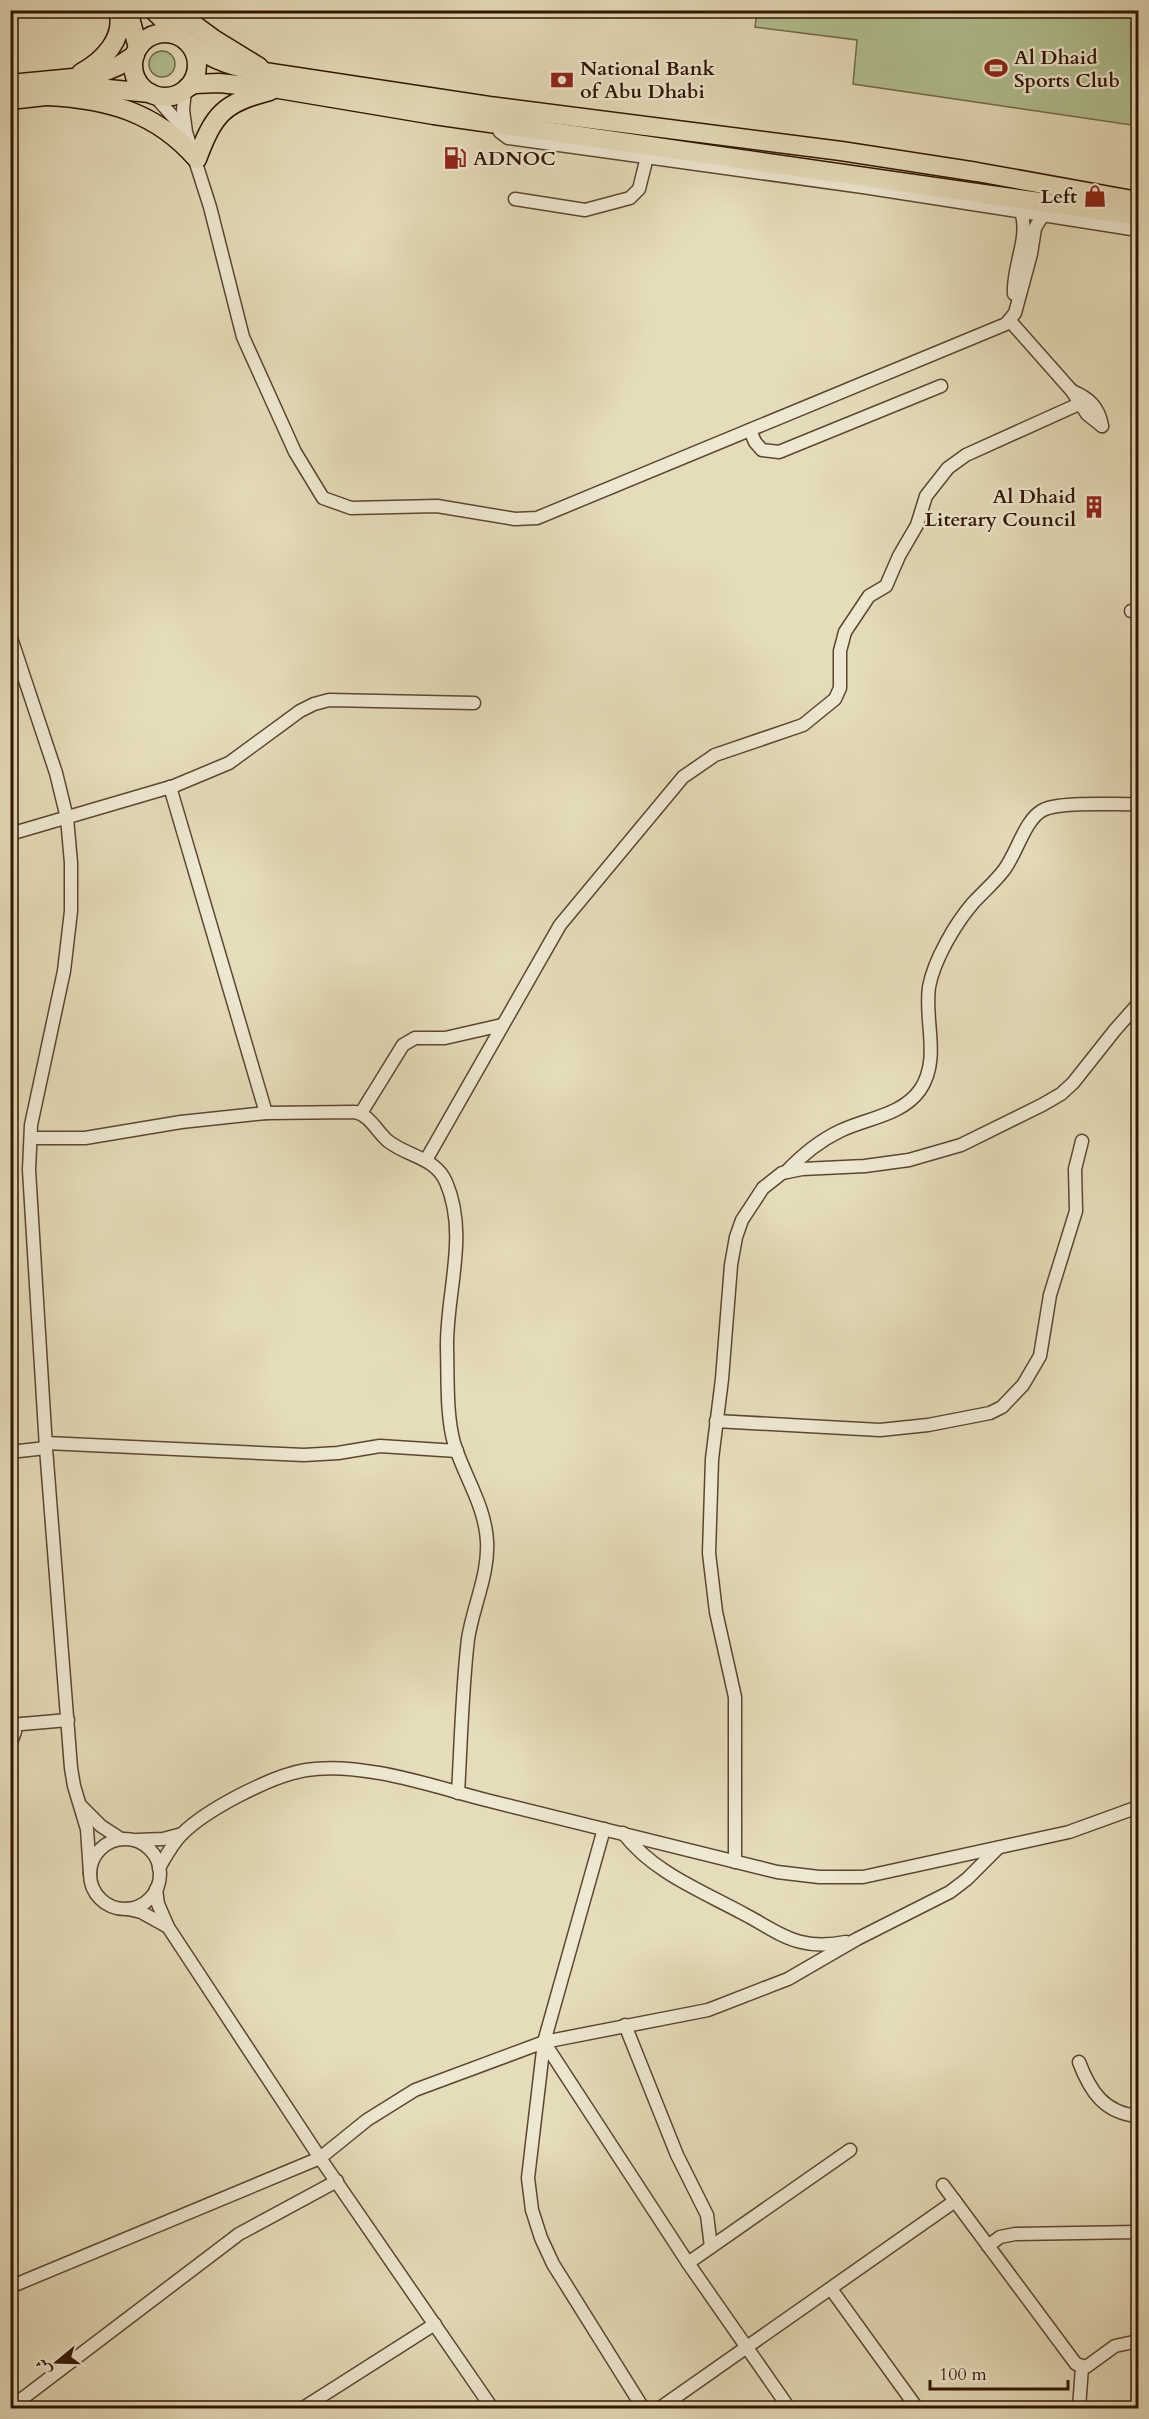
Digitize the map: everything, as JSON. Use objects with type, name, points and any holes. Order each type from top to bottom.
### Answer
[{"type":"highway","points":[[69,80],[99,62],[111,48],[118,32],[118,10]]},
{"type":"highway","points":[[128,10],[136,52],[134,73],[143,88],[152,94]]},
{"type":"highway","points":[[153,10],[194,50],[197,69],[186,88]]},
{"type":"highway","points":[[174,10],[275,81]]},
{"type":"highway","points":[[10,84],[69,80],[102,74],[136,52],[152,35],[171,33],[216,61],[275,81],[434,115],[1123,207],[1138,228]]},
{"type":"highway","points":[[48,96],[96,100],[137,113],[178,140],[196,159],[207,134],[220,113],[275,81]]},
{"type":"highway","points":[[10,100],[108,89],[170,96],[195,84],[275,81],[841,151],[977,172],[1123,207],[1138,216]]},
{"type":"street","points":[[186,88],[183,110],[186,132],[196,159],[229,275],[243,337],[295,452],[323,498],[332,503],[360,509],[437,506],[515,519],[530,520],[545,516],[1010,321],[1015,313],[1016,304],[1014,277],[1028,236],[1043,215]]},
{"type":"street","points":[[152,94],[186,132]]},
{"type":"street","points":[[495,123],[500,132],[508,138],[1043,215],[1123,207]]},
{"type":"street","points":[[515,199],[585,210],[630,198],[639,189],[647,157]]},
{"type":"street","points":[[1021,211],[1028,236]]},
{"type":"street","points":[[1010,321],[1072,391],[1078,404],[1102,426],[1093,403],[1072,391]]},
{"type":"street","points":[[750,430],[755,442],[762,450],[779,452],[942,386]]},
{"type":"street","points":[[426,1160],[560,925],[683,777],[715,754],[798,727],[835,699],[840,688],[842,641],[849,623],[869,596],[886,586],[899,555],[917,525],[926,496],[951,464],[1078,404]]},
{"type":"street","points":[[10,635],[56,773],[67,818],[71,862],[71,911],[64,971],[46,1048],[31,1138],[29,1170],[46,1446],[71,1768],[89,1841],[90,1874],[96,1894],[113,1906],[141,1912],[168,1927]]},
{"type":"street","points":[[10,834],[170,787],[229,763],[300,711],[314,704],[329,700],[474,703]]},
{"type":"street","points":[[170,787],[266,1113]]},
{"type":"street","points":[[786,1172],[798,1159],[825,1139],[846,1128],[899,1108],[919,1091],[927,1076],[931,1058],[928,1001],[935,967],[965,913],[1004,870],[1036,815],[1054,807],[1138,804]]},
{"type":"street","points":[[735,1862],[735,1697],[719,1626],[709,1564],[710,1483],[723,1379],[730,1265],[742,1220],[756,1196],[771,1180],[786,1172],[899,1162],[965,1143],[1042,1105],[1065,1091],[1138,1005]]},
{"type":"street","points":[[361,1113],[403,1045],[410,1040],[418,1037],[445,1038],[502,1025]]},
{"type":"street","points":[[31,1138],[85,1138],[181,1122],[266,1113],[361,1113],[391,1143],[404,1152],[426,1160],[434,1166],[445,1181],[455,1215],[455,1258],[448,1310],[447,1346],[451,1425],[457,1451],[477,1497],[487,1542],[485,1571],[468,1638],[458,1793]]},
{"type":"street","points":[[716,1421],[879,1430],[928,1425],[990,1413],[1002,1407],[1023,1385],[1040,1356],[1053,1286],[1076,1211],[1075,1169],[1082,1141]]},
{"type":"street","points":[[10,1452],[46,1446],[304,1455],[338,1454],[387,1446],[457,1451]]},
{"type":"street","points":[[10,1744],[15,1732],[12,1722],[68,1720]]},
{"type":"street","points":[[492,2409],[320,2158],[168,1927],[158,1904],[156,1888],[159,1868],[183,1833],[236,1798],[282,1776],[307,1770],[356,1769],[777,1872],[819,1877],[862,1877],[1068,1832],[1138,1807]]},
{"type":"street","points":[[80,1806],[100,1826],[150,1850],[159,1868]]},
{"type":"street","points":[[604,1829],[544,2042],[528,2178],[532,2210],[553,2264],[643,2409]]},
{"type":"street","points":[[90,1874],[92,1861],[108,1843],[126,1839],[152,1841],[183,1833]]},
{"type":"street","points":[[622,1833],[658,1868],[782,1935],[801,1942],[824,1945],[857,1939]]},
{"type":"street","points":[[10,2288],[320,2158],[367,2120],[415,2090],[544,2042],[695,2013],[736,2000],[804,1970],[857,1939],[950,1892],[967,1879],[997,1849]]},
{"type":"street","points":[[124,1908],[132,1908],[146,1901],[156,1888]]},
{"type":"street","points":[[625,2025],[677,2155],[707,2216],[711,2247]]},
{"type":"street","points":[[544,2042],[688,2263],[789,2409]]},
{"type":"street","points":[[1079,2062],[1088,2084],[1100,2100],[1117,2111],[1138,2116]]},
{"type":"street","points":[[688,2263],[850,2150]]},
{"type":"street","points":[[10,2409],[222,2245],[337,2181]]},
{"type":"street","points":[[943,2185],[1073,2361],[1082,2367],[1089,2366],[1115,2346],[1138,2341]]},
{"type":"street","points":[[660,2409],[674,2404],[746,2348],[955,2201]]},
{"type":"street","points":[[988,2246],[1000,2237],[1015,2234],[1138,2232]]},
{"type":"street","points":[[831,2289],[917,2409]]},
{"type":"street","points":[[303,2409],[435,2324]]},
{"type":"street","points":[[1079,2409],[1082,2367]]},
{"type":"green space","name":"Al Dhaid Sports Club","points":[[757,11],[1138,11],[1138,126],[853,84],[857,40],[755,27]]},
{"type":"green space","points":[[162,51],[171,55],[175,64],[171,73],[162,77],[153,73],[149,64],[153,55]]},
{"type":"place","name":"Al Dhaid Sports Club","points":[[996,68]]},
{"type":"place","name":"National Bank of Abu Dhabi","points":[[562,80]]},
{"type":"place","name":"ADNOC","points":[[455,158]]},
{"type":"place","name":"Left","points":[[1095,196]]},
{"type":"place","name":"Al Dhaid Literary Council","points":[[1094,507]]}]
